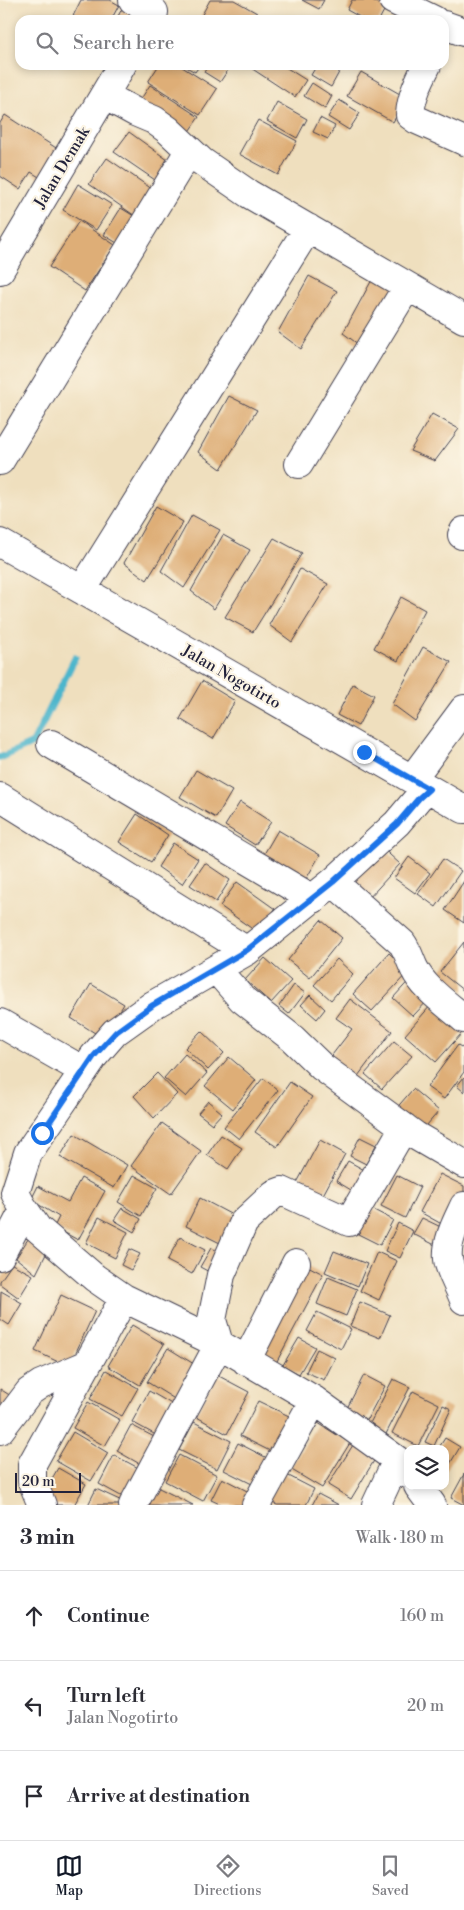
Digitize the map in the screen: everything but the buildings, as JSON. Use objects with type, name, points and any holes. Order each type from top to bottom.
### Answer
[{"type":"street","points":[[393,0],[424,15]]},
{"type":"street","points":[[449,27],[464,32]]},
{"type":"street","name":"Jalan Demak","points":[[0,270],[119,70]]},
{"type":"street","points":[[424,70],[416,86],[410,106],[410,115],[464,141]]},
{"type":"street","points":[[104,95],[154,120],[217,173],[249,194],[464,319]]},
{"type":"street","points":[[0,461],[189,151]]},
{"type":"street","points":[[82,590],[308,228]]},
{"type":"street","points":[[299,464],[407,287]]},
{"type":"street","name":"Jalan Nogotirto","points":[[0,543],[464,810]]},
{"type":"street","points":[[0,1256],[13,1201],[28,1153],[94,1056],[116,1032],[134,1017],[247,950],[323,890],[397,824],[419,798],[420,784],[464,708]]},
{"type":"street","points":[[51,744],[323,890],[402,943],[408,951],[414,968],[429,988],[464,1019]]},
{"type":"street","points":[[0,797],[247,950]]},
{"type":"street","points":[[216,969],[242,999],[293,1039],[322,1067],[404,1127],[464,1164]]},
{"type":"street","points":[[0,1023],[84,1071]]},
{"type":"street","points":[[133,1505],[219,1344],[212,1320],[222,1275],[244,1222],[274,1194],[282,1191],[349,1222],[404,1127]]},
{"type":"street","points":[[13,1201],[38,1228],[95,1278],[124,1298],[219,1344],[314,1400],[402,1467],[376,1505]]},
{"type":"street","points":[[464,1206],[452,1233],[448,1247],[448,1260],[464,1300]]},
{"type":"street","points":[[246,1361],[296,1263]]},
{"type":"street","points":[[42,1505],[32,1481],[32,1464],[124,1298]]},
{"type":"street","points":[[0,1430],[30,1392],[41,1384],[86,1365]]},
{"type":"street","points":[[256,1505],[314,1400]]},
{"type":"street","points":[[421,1490],[432,1505]]},
{"type":"waterway","points":[[0,758],[33,743],[75,658]]},
{"type":"route","points":[[42,1133],[94,1056],[116,1032],[134,1017],[153,1005],[247,950],[313,899],[397,824],[429,789],[364,752]]}]
